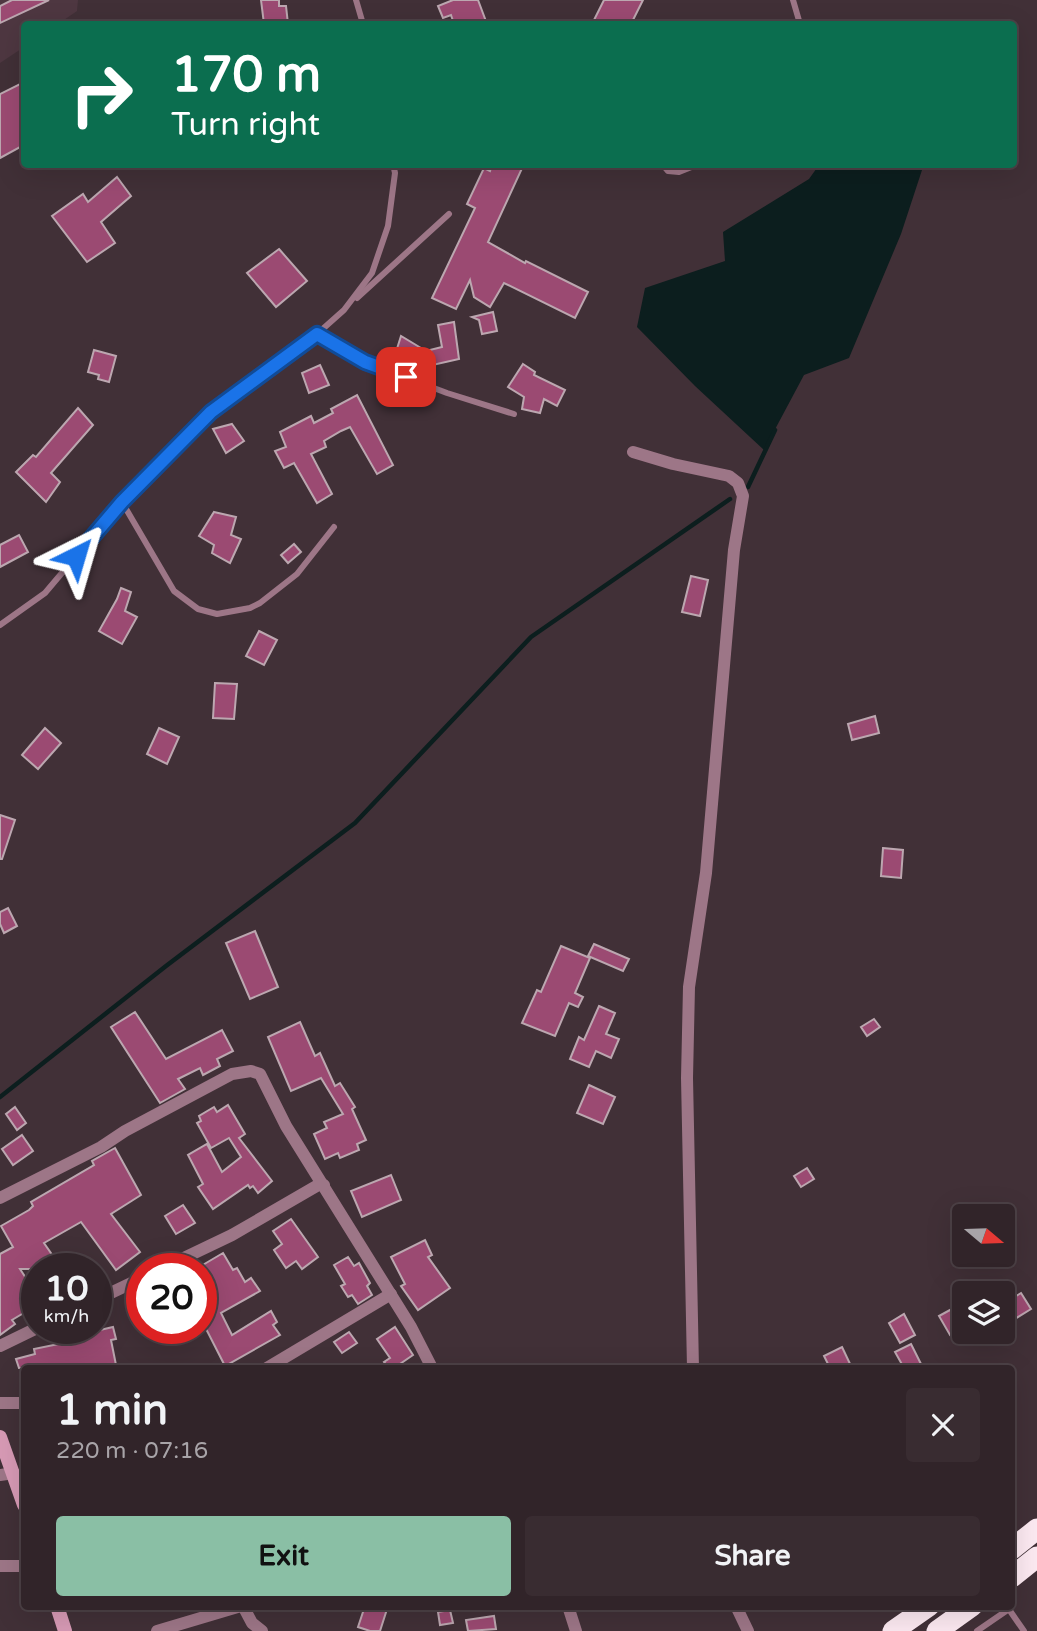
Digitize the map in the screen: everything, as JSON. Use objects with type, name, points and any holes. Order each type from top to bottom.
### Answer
[{"type":"highway","points":[[1015,1547],[1037,1529]]},
{"type":"highway","points":[[1015,1575],[1037,1557]]},
{"type":"highway","points":[[892,1631],[923,1610]]},
{"type":"highway","points":[[937,1631],[966,1610]]},
{"type":"street","points":[[633,452],[729,476],[738,483],[743,496],[734,550],[706,873],[689,987],[687,1078],[693,1365]]},
{"type":"street","points":[[0,1198],[101,1147],[125,1131],[232,1074],[251,1071],[260,1074],[286,1126],[391,1294],[430,1365]]},
{"type":"street","points":[[194,1253],[232,1235],[320,1184],[324,1185]]},
{"type":"street","points":[[272,1365],[391,1294]]},
{"type":"street","points":[[0,1346],[21,1336]]},
{"type":"street","points":[[0,1403],[21,1403]]},
{"type":"street","points":[[0,1437],[7,1474],[21,1500]]},
{"type":"street","points":[[0,1566],[21,1566]]},
{"type":"street","points":[[58,1610],[65,1631]]},
{"type":"street","points":[[157,1631],[228,1610]]},
{"type":"street","points":[[244,1610],[252,1623],[262,1631]]},
{"type":"street","points":[[569,1610],[576,1631]]},
{"type":"street","points":[[738,1610],[748,1631]]},
{"type":"lane","points":[[356,0],[362,21]]},
{"type":"lane","points":[[793,0],[799,21]]},
{"type":"lane","points":[[344,310],[372,273],[388,226],[394,168]]},
{"type":"lane","points":[[665,168],[668,172],[689,168]]},
{"type":"lane","points":[[0,625],[45,593],[122,502],[211,412],[317,334],[449,214]]},
{"type":"lane","points":[[317,334],[365,362],[447,393],[514,414]]},
{"type":"lane","points":[[122,502],[174,592],[198,609],[217,614],[250,608],[260,603],[297,574],[334,527]]},
{"type":"lane","points":[[978,1631],[1005,1610]]},
{"type":"lane","points":[[1009,1610],[1024,1631]]},
{"type":"shaded area","points":[[0,0],[78,0],[77,11],[62,21],[21,21],[21,49],[0,63]]},
{"type":"shaded area","points":[[817,168],[923,168],[901,234],[849,358],[804,375],[764,450],[637,327],[645,288],[725,261],[723,232],[809,179]]},
{"type":"building","points":[[12,0],[49,0],[0,23],[0,6]]},
{"type":"building","points":[[261,0],[279,0],[279,6],[286,6],[288,21],[264,21]]},
{"type":"building","points":[[453,0],[478,0],[486,21],[453,21],[451,15],[443,18],[438,6]]},
{"type":"building","points":[[604,0],[643,0],[632,21],[594,21]]},
{"type":"building","points":[[21,84],[21,147],[0,158],[0,94]]},
{"type":"building","points":[[484,168],[490,171],[491,168],[522,168],[488,242],[525,263],[526,261],[588,292],[575,318],[504,283],[490,307],[474,297],[470,280],[456,309],[432,298],[475,208],[467,204]]},
{"type":"building","points":[[117,177],[131,196],[101,222],[115,243],[87,262],[52,216],[83,194],[88,202]]},
{"type":"building","points":[[279,249],[307,281],[276,307],[247,273]]},
{"type":"building","points":[[493,312],[497,331],[482,334],[479,320],[472,317]]},
{"type":"building","points":[[454,322],[459,359],[415,369],[395,355],[401,336],[426,351],[442,347],[438,325]]},
{"type":"building","points":[[94,350],[116,356],[109,382],[88,372]]},
{"type":"building","points":[[523,364],[535,372],[534,375],[565,390],[557,406],[544,399],[540,413],[522,409],[524,397],[508,387]]},
{"type":"building","points":[[320,365],[329,385],[309,393],[302,373]]},
{"type":"building","points":[[357,395],[393,465],[377,474],[350,427],[341,431],[324,441],[326,447],[311,454],[332,494],[317,503],[294,463],[284,468],[275,451],[286,447],[280,432],[311,416],[314,423],[333,413],[331,409]]},
{"type":"building","points":[[78,408],[93,425],[51,473],[60,482],[46,502],[16,472],[33,455],[36,457]]},
{"type":"building","points":[[232,424],[244,441],[226,453],[213,429]]},
{"type":"building","points":[[214,512],[236,517],[231,535],[241,539],[230,563],[212,553],[214,545],[199,536]]},
{"type":"building","points":[[19,535],[28,552],[0,567],[0,545]]},
{"type":"building","points":[[294,544],[301,552],[288,563],[281,555]]},
{"type":"building","points":[[691,576],[708,580],[700,616],[682,612]]},
{"type":"building","points":[[121,588],[131,592],[125,611],[137,617],[122,644],[99,631]]},
{"type":"building","points":[[259,631],[277,640],[264,665],[246,656]]},
{"type":"building","points":[[215,683],[237,684],[234,719],[213,718]]},
{"type":"building","points":[[875,716],[879,733],[852,740],[848,724]]},
{"type":"building","points":[[45,728],[61,743],[38,769],[22,755]]},
{"type":"building","points":[[159,728],[179,737],[167,764],[147,754]]},
{"type":"building","points":[[0,815],[15,820],[2,859],[0,859]]},
{"type":"building","points":[[883,848],[903,850],[901,878],[881,876]]},
{"type":"building","points":[[8,908],[17,926],[4,933],[0,924],[0,912]]},
{"type":"building","points":[[255,931],[278,987],[250,999],[226,943]]},
{"type":"building","points":[[594,944],[629,959],[623,971],[588,956]]},
{"type":"building","points":[[561,946],[590,958],[575,993],[583,997],[578,1007],[569,1003],[555,1036],[522,1023],[537,990],[541,992]]},
{"type":"building","points":[[599,1006],[615,1013],[606,1034],[619,1039],[611,1058],[596,1051],[589,1067],[570,1059],[579,1037],[584,1040]]},
{"type":"building","points":[[135,1012],[166,1059],[222,1030],[233,1051],[217,1059],[220,1066],[203,1075],[200,1068],[178,1079],[185,1089],[160,1103],[111,1027]]},
{"type":"building","points":[[874,1019],[880,1027],[867,1036],[861,1027]]},
{"type":"building","points":[[300,1022],[315,1056],[320,1053],[335,1086],[340,1083],[355,1107],[352,1109],[366,1140],[357,1144],[359,1150],[340,1158],[338,1153],[325,1159],[314,1134],[327,1128],[324,1122],[343,1114],[321,1078],[291,1091],[268,1037]]},
{"type":"building","points":[[589,1085],[615,1097],[603,1124],[577,1113]]},
{"type":"building","points":[[228,1105],[245,1134],[239,1138],[272,1181],[258,1193],[253,1186],[250,1188],[248,1185],[213,1209],[198,1187],[203,1184],[188,1155],[207,1144],[222,1172],[241,1157],[229,1138],[211,1148],[197,1123],[201,1121],[199,1116],[214,1107],[217,1112]]},
{"type":"building","points":[[15,1107],[26,1123],[17,1130],[6,1114]]},
{"type":"building","points":[[22,1135],[33,1151],[13,1165],[2,1149]]},
{"type":"building","points":[[115,1148],[141,1195],[111,1214],[140,1252],[126,1253],[126,1262],[116,1270],[112,1265],[112,1253],[104,1253],[81,1222],[44,1243],[51,1253],[21,1253],[21,1315],[12,1320],[15,1324],[0,1335],[0,1254],[13,1247],[1,1226],[29,1210],[33,1206],[31,1202],[94,1165],[92,1161]]},
{"type":"building","points":[[807,1168],[814,1179],[801,1187],[794,1176]]},
{"type":"building","points":[[391,1175],[401,1200],[362,1217],[351,1191]]},
{"type":"building","points":[[183,1205],[195,1223],[176,1234],[165,1216]]},
{"type":"building","points":[[291,1219],[318,1257],[302,1269],[296,1261],[286,1268],[274,1250],[282,1244],[273,1231]]},
{"type":"building","points":[[425,1240],[432,1255],[428,1257],[450,1288],[418,1310],[401,1286],[405,1284],[391,1257]]},
{"type":"building","points":[[223,1253],[233,1270],[237,1268],[245,1282],[251,1278],[260,1291],[221,1313],[232,1335],[271,1311],[277,1322],[273,1325],[280,1335],[224,1365],[214,1344],[217,1344],[217,1257]]},
{"type":"building","points":[[348,1257],[354,1266],[359,1263],[370,1283],[367,1286],[372,1295],[358,1304],[352,1295],[348,1297],[341,1286],[345,1284],[334,1265]]},
{"type":"building","points":[[1021,1293],[1031,1309],[1015,1319],[1015,1297]]},
{"type":"building","points":[[952,1309],[952,1334],[950,1335],[939,1316]]},
{"type":"building","points":[[904,1314],[915,1335],[900,1343],[889,1323]]},
{"type":"building","points":[[112,1327],[113,1327],[116,1339],[112,1340]]},
{"type":"building","points":[[395,1327],[413,1355],[398,1365],[386,1365],[384,1362],[390,1358],[377,1339]]},
{"type":"building","points":[[349,1332],[357,1343],[342,1353],[334,1342]]},
{"type":"building","points":[[59,1344],[112,1344],[116,1365],[21,1365],[19,1368],[16,1359],[35,1354],[34,1349]]},
{"type":"building","points":[[911,1344],[922,1365],[902,1365],[895,1352]]},
{"type":"building","points":[[842,1347],[851,1365],[828,1365],[824,1356]]},
{"type":"building","points":[[364,1610],[387,1610],[380,1631],[358,1627]]},
{"type":"building","points":[[450,1610],[453,1623],[440,1625],[438,1612]]},
{"type":"building","points":[[494,1616],[496,1629],[468,1631],[466,1620]]},
{"type":"waterway","points":[[748,487],[775,430]]},
{"type":"waterway","points":[[0,1097],[166,966],[355,823],[531,637],[730,499]]},
{"type":"route","points":[[76,556],[122,502],[211,412],[317,334],[365,362],[406,377]]}]
